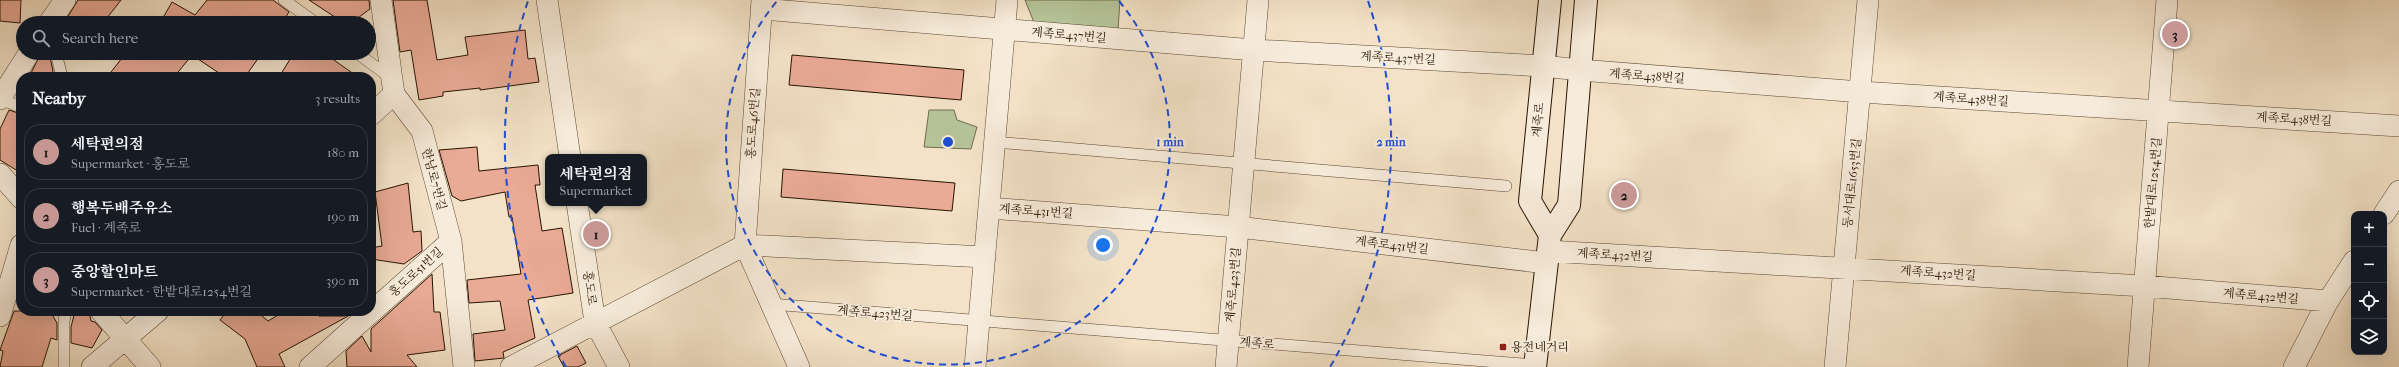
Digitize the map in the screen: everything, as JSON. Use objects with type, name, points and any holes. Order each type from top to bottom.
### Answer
[{"type":"main road","name":"계족로","points":[[1548,250],[1530,200],[1550,0]]},
{"type":"main road","name":"계족로","points":[[1535,366],[1548,250],[1569,205],[1586,0]]},
{"type":"street","points":[[54,16],[65,0]]},
{"type":"street","name":"한남로7번길","points":[[381,0],[393,86],[422,131],[451,241],[464,367]]},
{"type":"street","points":[[547,0],[570,154]]},
{"type":"street","points":[[1005,30],[1007,0]]},
{"type":"street","points":[[1238,227],[1258,0]]},
{"type":"street","name":"동서대로1653번길","points":[[1836,367],[1843,267],[1861,92],[1868,0]]},
{"type":"street","name":"한밭대로1254번길","points":[[2138,367],[2167,0]]},
{"type":"street","name":"계족로437번길","points":[[762,4],[1005,30],[1254,50],[1543,66]]},
{"type":"street","name":"홍도로46번길","points":[[745,245],[762,4]]},
{"type":"street","name":"계족로431번길","points":[[1005,30],[989,208],[1548,250]]},
{"type":"street","points":[[17,72],[25,60]]},
{"type":"street","name":"계족로438번길","points":[[1543,66],[1861,92],[2399,126]]},
{"type":"street","points":[[0,99],[16,74]]},
{"type":"street","points":[[376,108],[393,86]]},
{"type":"street","points":[[0,174],[16,192]]},
{"type":"street","points":[[2386,211],[2399,191]]},
{"type":"street","name":"홍도로","points":[[577,206],[595,322],[619,367]]},
{"type":"street","points":[[976,367],[989,208]]},
{"type":"street","name":"계족로423번길","points":[[1226,367],[1238,227]]},
{"type":"street","name":"홍도로51번길","points":[[376,308],[451,241]]},
{"type":"street","points":[[511,367],[745,245],[985,257]]},
{"type":"street","points":[[745,245],[799,367]]},
{"type":"street","name":"계족로432번길","points":[[1548,250],[2144,286],[2328,301]]},
{"type":"street","points":[[0,316],[16,262]]},
{"type":"street","points":[[2294,367],[2328,301],[2351,266]]},
{"type":"street","points":[[105,316],[150,367]]},
{"type":"street","points":[[92,367],[127,340],[153,316]]},
{"type":"street","name":"홍도로51번길","points":[[310,367],[367,316]]},
{"type":"lane","points":[[284,0],[306,16]]},
{"type":"lane","points":[[58,60],[61,72]]},
{"type":"lane","points":[[365,60],[393,86]]},
{"type":"lane","points":[[0,99],[16,105]]},
{"type":"lane","points":[[995,142],[1506,186]]},
{"type":"lane","name":"계족로423번길","points":[[771,304],[979,321]]},
{"type":"lane","points":[[64,367],[65,316]]},
{"type":"lane","name":"계족로","points":[[979,321],[1535,366]]},
{"type":"green space","points":[[1025,0],[1120,0],[1118,30],[1035,25]]},
{"type":"green space","points":[[929,110],[954,110],[957,120],[977,127],[971,149],[924,147]]},
{"type":"building","points":[[0,0],[21,0],[20,16],[16,16],[16,23],[0,21]]},
{"type":"building","points":[[78,0],[121,0],[108,16],[68,16]]},
{"type":"building","points":[[207,0],[273,0],[289,12],[286,16],[164,16],[172,2],[195,15]]},
{"type":"building","points":[[309,0],[369,0],[370,9],[360,16],[333,16]]},
{"type":"building","points":[[393,0],[427,0],[437,60],[468,55],[465,37],[525,30],[528,59],[535,58],[539,82],[480,90],[480,88],[443,92],[443,96],[419,100],[411,50],[400,52]]},
{"type":"building","points":[[792,55],[964,70],[961,100],[789,85]]},
{"type":"building","points":[[38,60],[51,60],[52,72],[32,72]]},
{"type":"building","points":[[120,60],[188,60],[178,72],[111,72]]},
{"type":"building","points":[[200,60],[257,60],[249,72],[218,72]]},
{"type":"building","points":[[290,60],[334,60],[351,72],[282,72]]},
{"type":"building","points":[[9,110],[16,112],[16,170],[0,160],[0,129]]},
{"type":"building","points":[[477,147],[479,171],[538,165],[540,185],[535,185],[542,231],[562,228],[573,293],[528,300],[535,338],[503,352],[504,358],[475,361],[473,334],[505,330],[500,301],[469,303],[467,280],[521,274],[512,217],[509,217],[505,192],[461,201],[452,196],[439,150]]},
{"type":"building","points":[[783,169],[955,183],[952,211],[781,197]]},
{"type":"building","points":[[408,183],[413,232],[421,231],[422,251],[404,264],[376,260],[376,247],[382,246],[376,192]]},
{"type":"building","points":[[432,274],[434,312],[440,312],[445,350],[407,355],[417,367],[347,367],[346,351],[362,336],[371,352],[371,329]]},
{"type":"building","points":[[14,311],[16,311],[16,316],[53,316],[57,323],[57,340],[51,338],[42,367],[0,367],[3,351],[0,350]]},
{"type":"building","points":[[74,316],[90,316],[91,321],[95,322],[102,330],[92,348],[71,343],[71,327]]},
{"type":"building","points":[[223,316],[262,316],[268,321],[276,316],[348,316],[279,354],[285,367],[257,367],[245,339],[220,320]]},
{"type":"building","points":[[577,346],[586,363],[578,367],[564,367],[558,356]]},
{"type":"place","name":"중앙할인마트","points":[[2175,34]]},
{"type":"place","name":"행복두배주유소","points":[[1624,195]]},
{"type":"place","name":"세탁편의점","points":[[596,234]]},
{"type":"place","name":"용전네거리","points":[[1503,347]]}]
